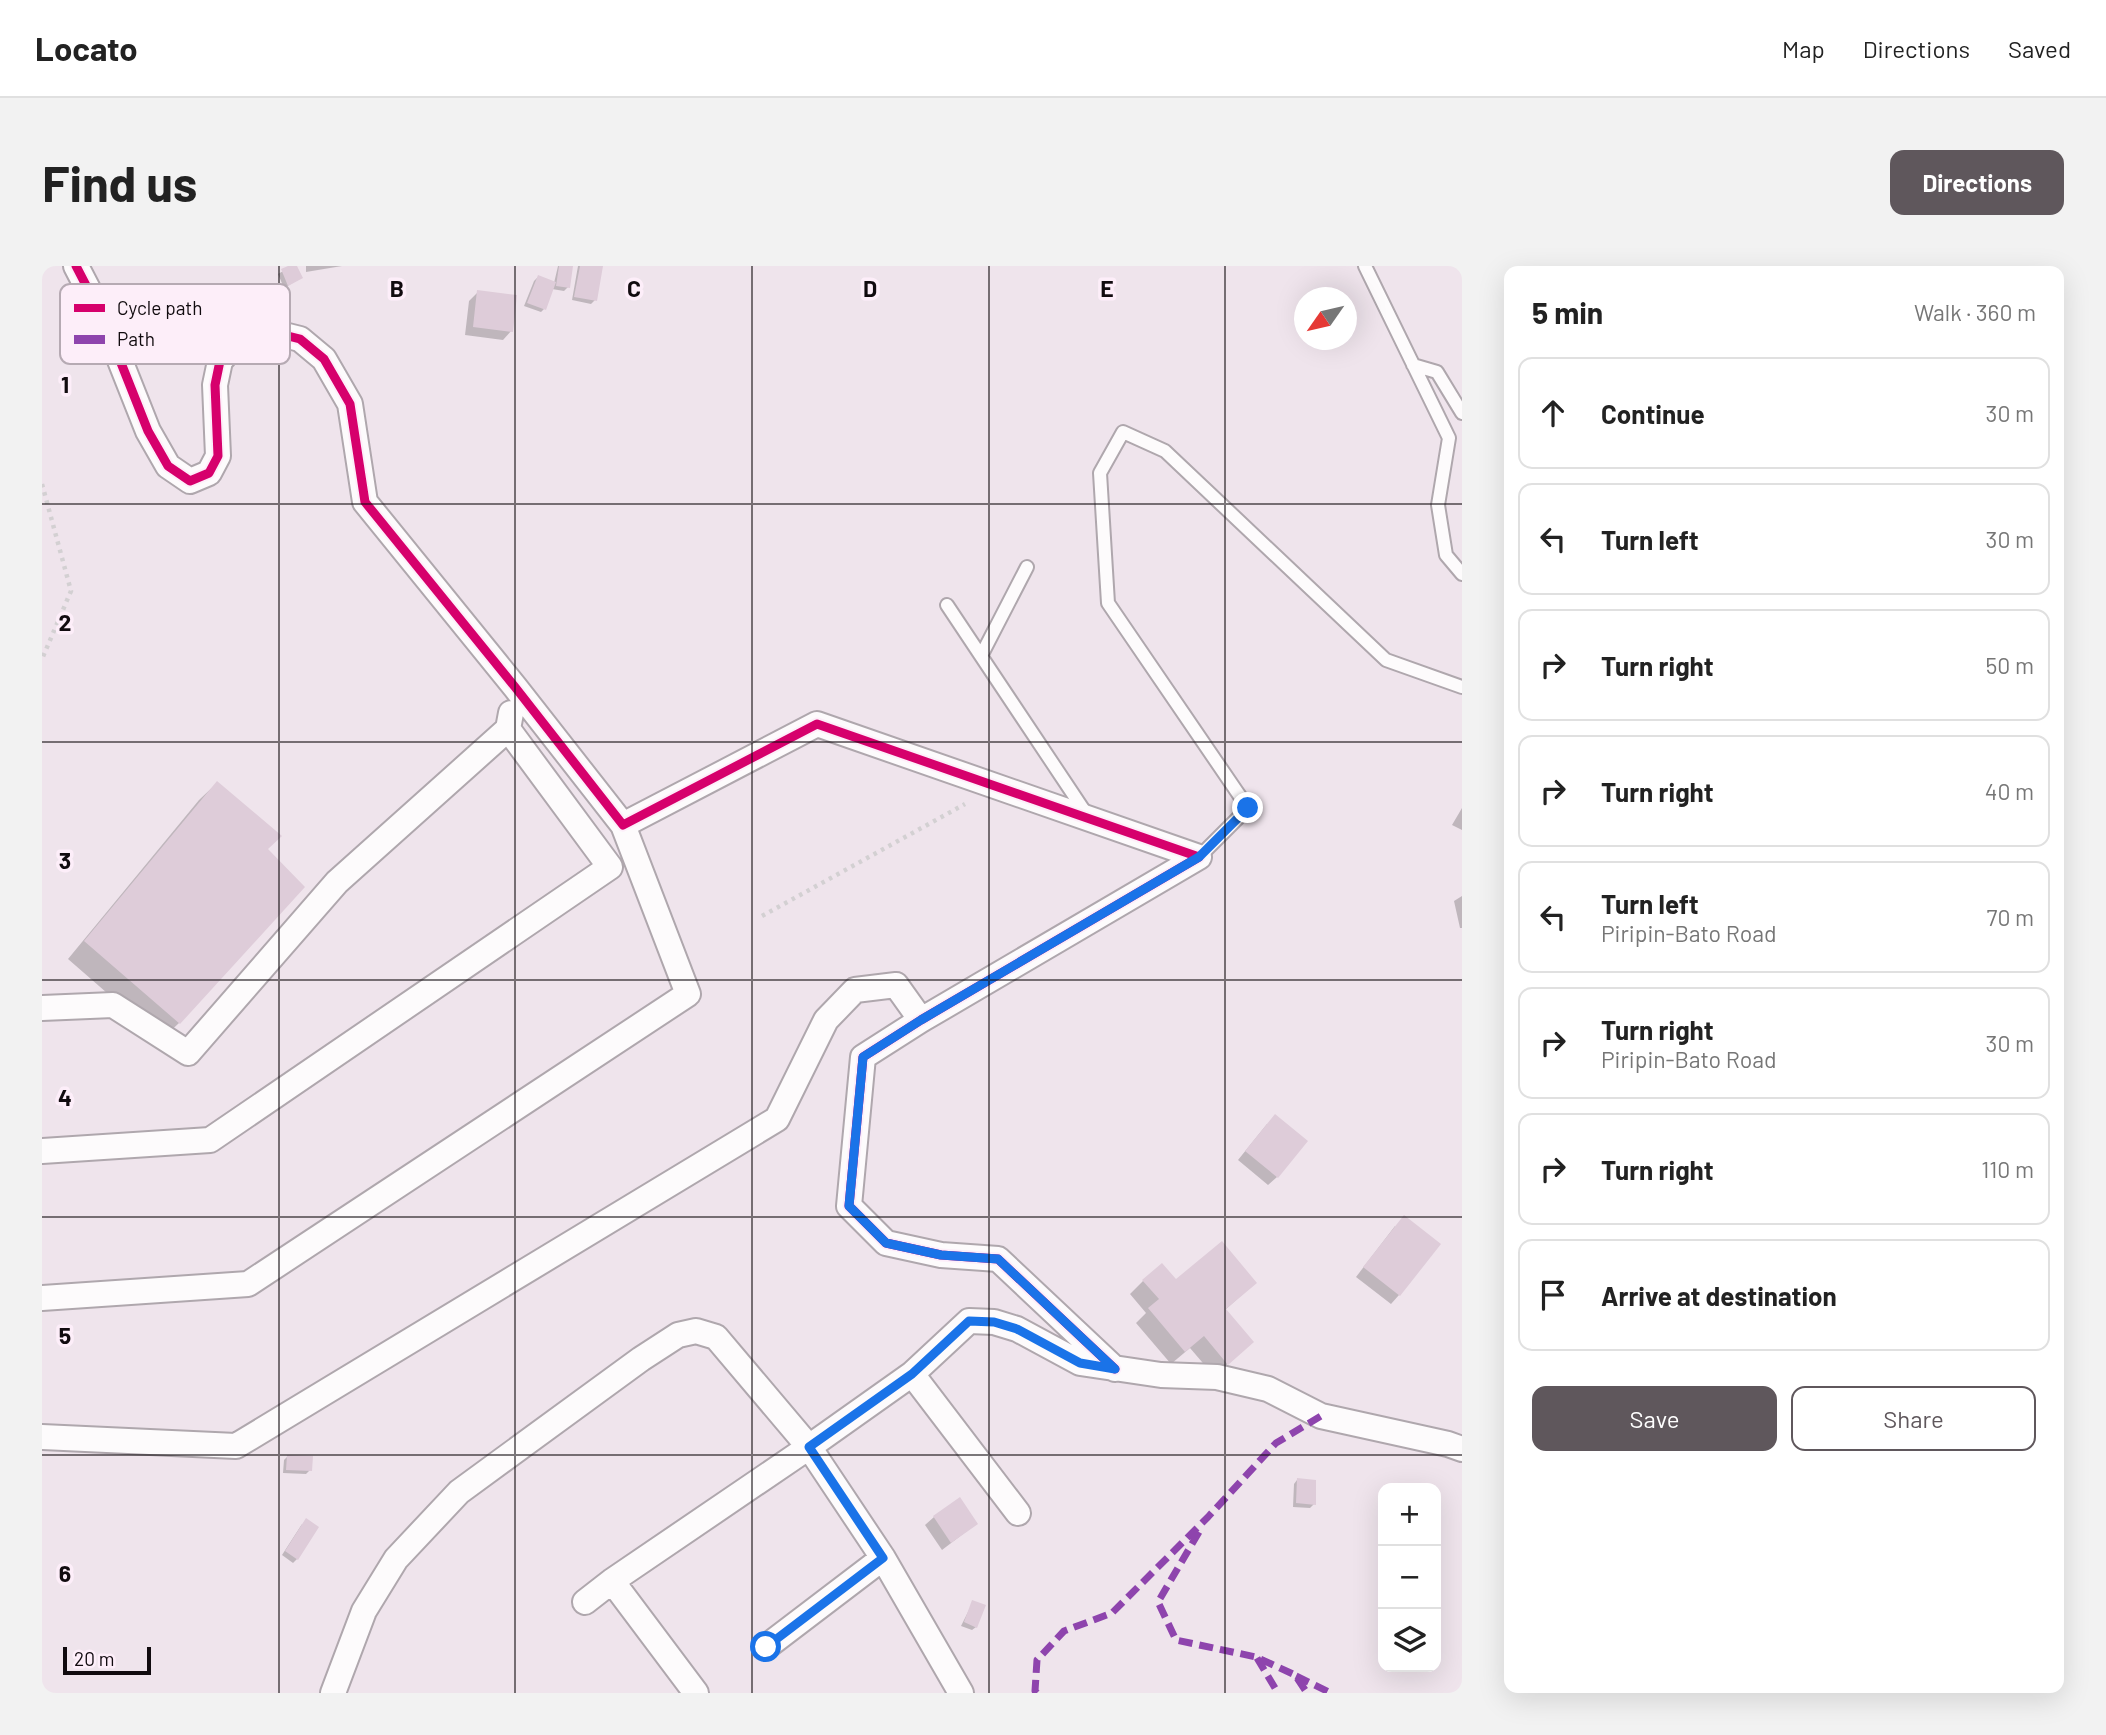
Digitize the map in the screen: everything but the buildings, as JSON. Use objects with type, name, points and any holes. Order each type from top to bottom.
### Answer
[{"type":"street","points":[[76,266],[85,284]]},
{"type":"street","points":[[42,1298],[248,1284],[688,994],[623,825],[365,502],[350,404],[324,359],[300,339],[290,336]]},
{"type":"street","points":[[121,364],[148,431],[168,466],[190,481],[209,473],[218,456],[215,385],[219,364]]},
{"type":"street","points":[[42,1008],[113,1005],[188,1053],[337,882],[508,729],[515,687]]},
{"type":"street","points":[[623,825],[817,724],[1199,857]]},
{"type":"street","points":[[42,1151],[210,1140],[610,867],[508,729]]},
{"type":"street","points":[[1115,1369],[998,1259],[941,1255],[886,1243],[849,1206],[863,1057],[921,1020],[1199,857]]},
{"type":"street","points":[[42,1437],[236,1446],[776,1119],[826,1020],[855,990],[896,985],[921,1020]]},
{"type":"street","points":[[585,1602],[912,1374],[969,1321],[994,1322],[1017,1329],[1080,1363],[1161,1375],[1217,1377],[1268,1389],[1321,1416],[1462,1449]]},
{"type":"street","points":[[333,1693],[364,1611],[396,1559],[459,1492],[641,1359],[678,1335],[696,1331],[716,1337],[809,1447],[883,1558],[961,1693]]},
{"type":"street","points":[[912,1374],[1018,1513]]},
{"type":"street","points":[[766,1647],[883,1558]]},
{"type":"street","points":[[612,1581],[696,1693]]},
{"type":"lane","points":[[1365,266],[1449,438],[1438,505],[1446,555],[1462,574]]},
{"type":"lane","points":[[1413,365],[1437,372],[1462,413]]},
{"type":"lane","points":[[1199,857],[1248,808],[1108,603],[1100,473],[1123,432],[1165,451],[1386,660],[1462,687]]},
{"type":"lane","points":[[981,656],[1027,567]]},
{"type":"lane","points":[[947,605],[1089,818]]},
{"type":"path","points":[[42,484],[71,591],[42,659]]},
{"type":"path","points":[[762,916],[996,786]]},
{"type":"marked path","points":[[1037,1693],[1037,1660],[1064,1631],[1112,1613],[1208,1517],[1276,1443],[1321,1416]]},
{"type":"marked path","points":[[1199,1532],[1158,1602],[1176,1640],[1256,1657],[1295,1675],[1307,1693]]},
{"type":"marked path","points":[[1257,1658],[1278,1693]]},
{"type":"marked path","points":[[1296,1676],[1331,1693]]},
{"type":"cycle path","points":[[76,266],[85,284]]},
{"type":"cycle path","points":[[290,336],[300,339],[324,359],[350,404],[365,502],[623,825],[817,724],[1199,857],[921,1020],[863,1057],[849,1206],[886,1243],[941,1255],[998,1259],[1115,1369]]},
{"type":"cycle path","points":[[121,364],[148,431],[168,466],[190,481],[209,473],[218,456],[215,385],[219,364]]},
{"type":"route","points":[[766,1647],[883,1558],[809,1447],[912,1374],[969,1321],[994,1322],[1017,1329],[1080,1363],[1115,1369],[998,1259],[941,1255],[886,1243],[849,1206],[863,1057],[921,1020],[1199,857],[1248,808]]}]
